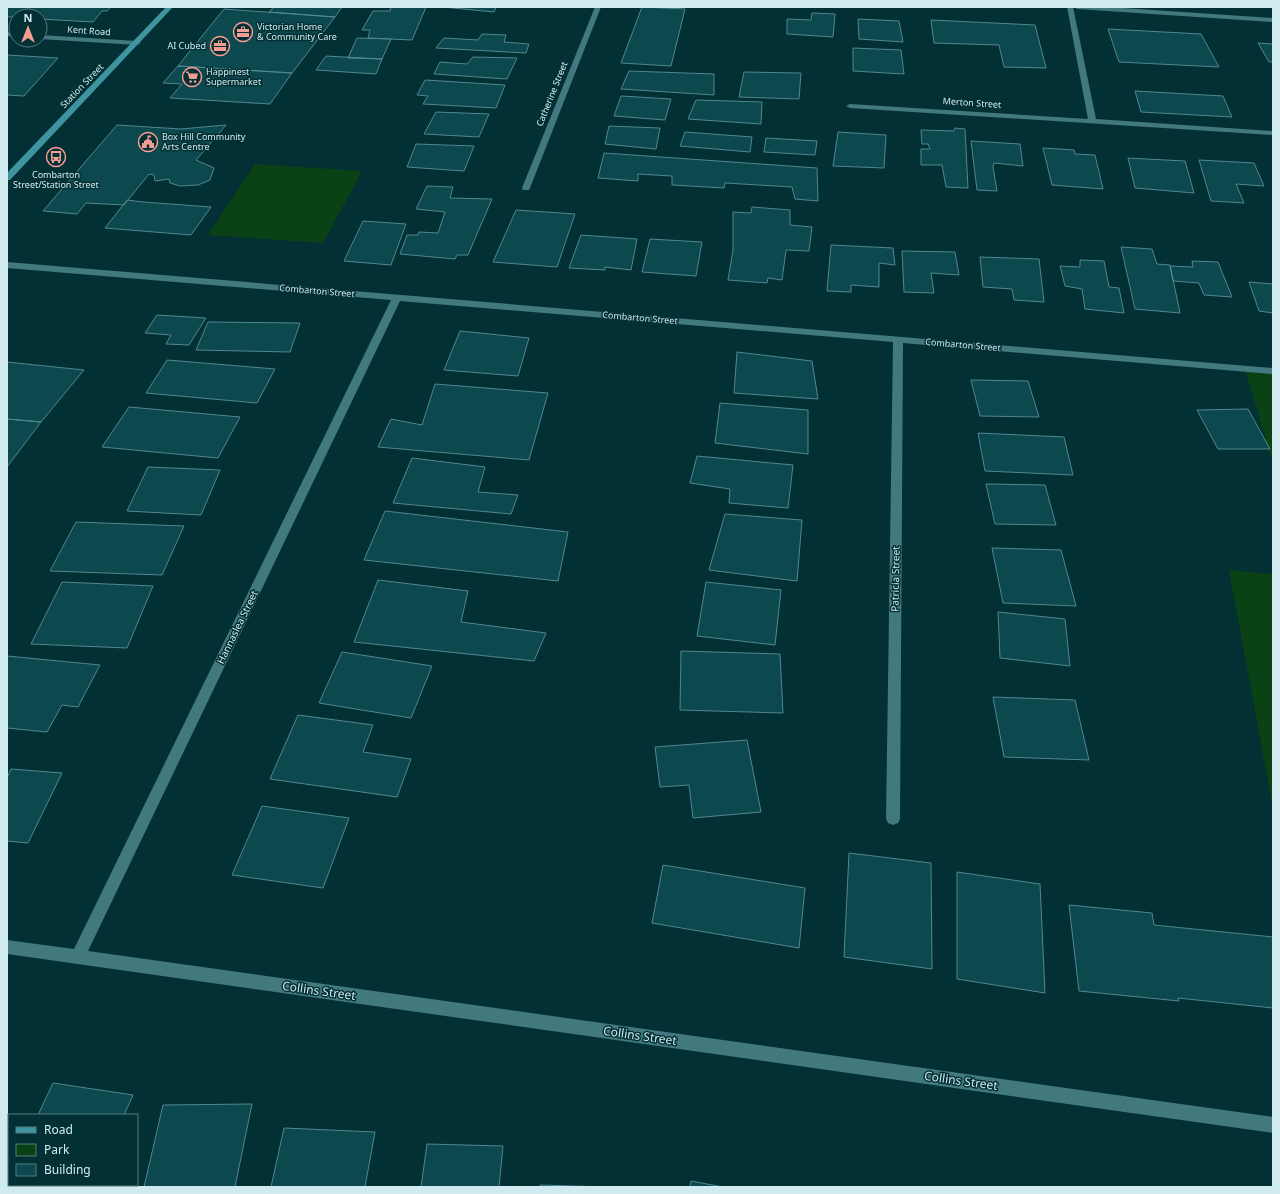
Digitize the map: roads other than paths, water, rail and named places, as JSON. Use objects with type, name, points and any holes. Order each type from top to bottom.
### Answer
[{"type":"main road","name":"Station Street","points":[[7,178],[170,7]]},
{"type":"street","name":"Catherine Street","points":[[526,188],[598,7]]},
{"type":"street","points":[[1070,7],[1092,121]]},
{"type":"street","points":[[1077,7],[1273,20]]},
{"type":"street","name":"Kent Road","points":[[48,37],[137,43]]},
{"type":"street","name":"Merton Street","points":[[850,106],[1273,133]]},
{"type":"street","name":"Combarton Street","points":[[7,265],[1273,371]]},
{"type":"street","name":"Hannaslea Street","points":[[78,957],[397,298]]},
{"type":"street","name":"Patricia Street","points":[[893,819],[898,340]]},
{"type":"street","name":"Collins Street","points":[[7,947],[1273,1125]]},
{"type":"place","name":"Victorian Home & Community Care","points":[[243,32]]},
{"type":"place","name":"AI Cubed","points":[[220,46]]},
{"type":"place","name":"Happinest Supermarket","points":[[192,77]]},
{"type":"place","name":"Box Hill Community Arts Centre","points":[[148,142]]},
{"type":"place","name":"Combarton Street/Station Street","points":[[56,157]]}]
